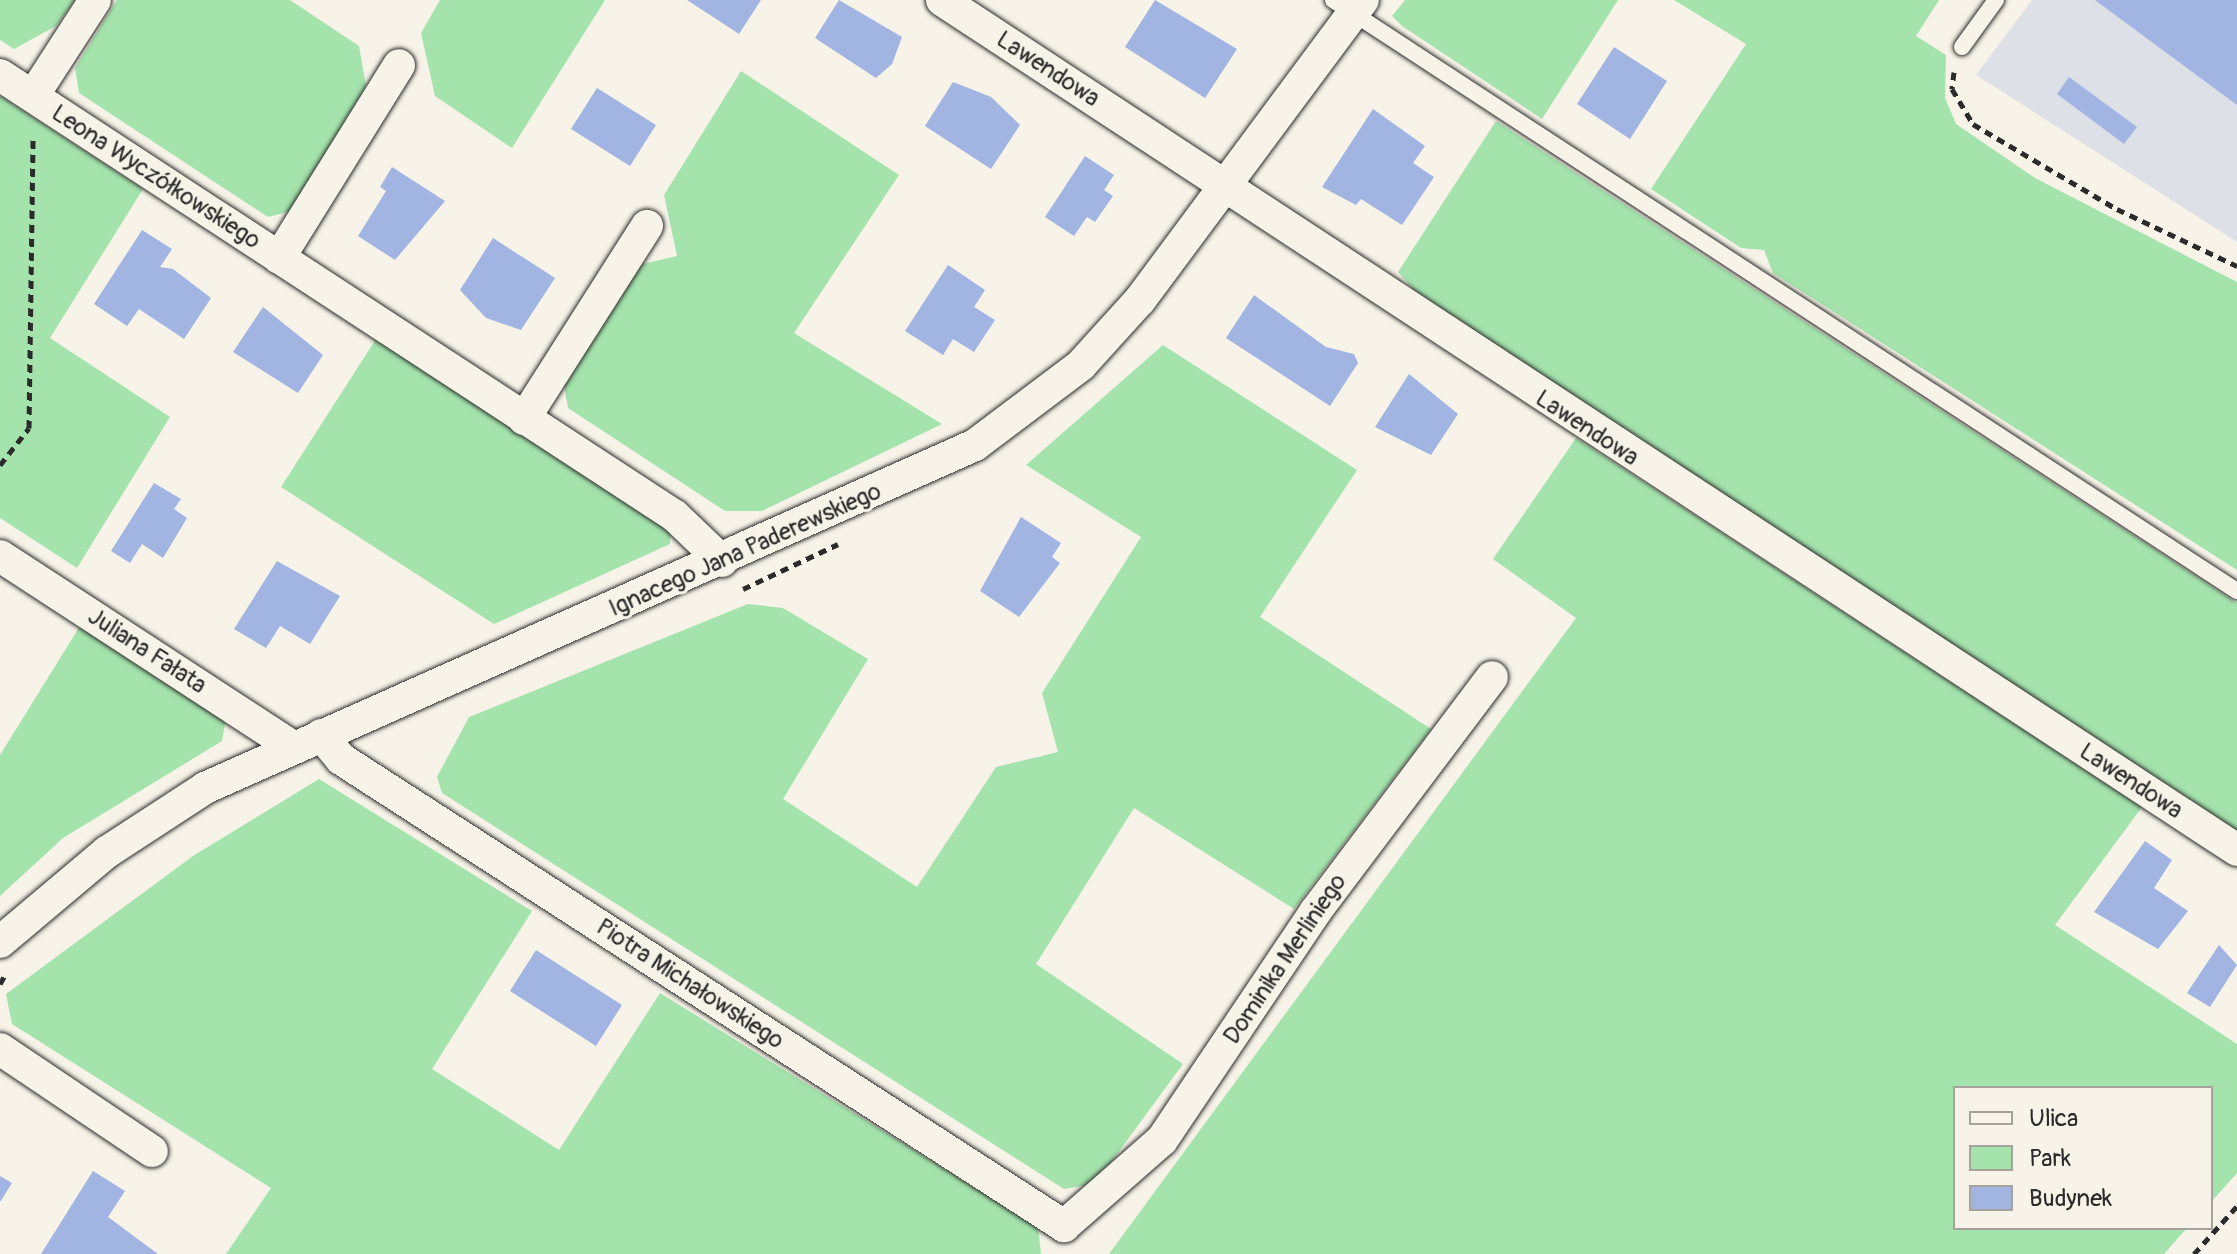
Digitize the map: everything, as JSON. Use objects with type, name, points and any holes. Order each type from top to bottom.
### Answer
[{"type":"street","name":"Leona Wyczółkowskiego","points":[[33,96],[95,0]]},
{"type":"street","name":"Lawendowa","points":[[942,0],[1222,181],[1508,377],[2237,850]]},
{"type":"street","name":"Ignacego Jana Paderewskiego","points":[[0,942],[107,852],[205,788],[962,452],[1045,395],[1140,300],[1349,4]]},
{"type":"street","name":"Leona Wyczółkowskiego","points":[[279,258],[399,65]]},
{"type":"street","name":"Leona Wyczółkowskiego","points":[[0,75],[675,516],[722,561]]},
{"type":"street","points":[[524,419],[647,226]]},
{"type":"street","name":"Juliana Fałata","points":[[0,556],[307,741]]},
{"type":"street","name":"Dominika Merliniego","points":[[1064,1226],[1162,1140],[1324,899],[1492,677]]},
{"type":"street","name":"Piotra Michałowskiego","points":[[307,741],[352,766],[1064,1226]]},
{"type":"street","points":[[0,1049],[152,1151]]},
{"type":"lane","points":[[1962,47],[1996,0]]},
{"type":"lane","points":[[1349,4],[2237,591]]},
{"type":"path","points":[[1962,47],[1952,89],[1973,124],[2117,209],[2237,266]]},
{"type":"path","points":[[0,465],[29,428],[33,96]]},
{"type":"path","points":[[2194,1254],[2237,1206]]},
{"type":"shaded area","points":[[2032,0],[2237,0],[2237,242],[1976,75]]},
{"type":"green space","points":[[0,0],[75,0],[56,26],[14,49],[0,40]]},
{"type":"green space","points":[[117,0],[290,0],[359,46],[366,86],[292,211],[268,217],[79,93],[75,68]]},
{"type":"green space","points":[[440,0],[605,0],[512,148],[435,96],[421,33]]},
{"type":"green space","points":[[1405,0],[1618,0],[1542,119],[1402,26],[1392,16]]},
{"type":"green space","points":[[1674,0],[1939,0],[1916,36],[1946,55],[1945,98],[1956,124],[2035,178],[2237,282],[2237,570],[1773,273],[1764,250],[1741,248],[1651,189],[1746,44]]},
{"type":"green space","points":[[741,71],[899,175],[794,333],[942,424],[762,511],[725,511],[568,408],[564,386],[638,265],[677,256],[664,195]]},
{"type":"green space","points":[[0,96],[143,189],[50,338],[170,417],[77,568],[0,518]]},
{"type":"green space","points":[[1496,121],[2237,603],[2237,836],[1433,312],[1398,272]]},
{"type":"green space","points":[[376,339],[671,530],[670,544],[494,624],[281,487]]},
{"type":"green space","points":[[1163,345],[1357,470],[1260,617],[1431,729],[1294,909],[1134,808],[1036,964],[1183,1064],[1095,1184],[1064,1189],[442,793],[437,777],[469,717],[748,604],[783,608],[868,659],[783,799],[917,887],[996,767],[1058,752],[1042,693],[1141,537],[1026,465]]},
{"type":"green space","points":[[1576,438],[2142,807],[2055,925],[2237,1044],[2237,1173],[2213,1200],[2213,1086],[1953,1086],[1953,1230],[2185,1230],[2164,1254],[1109,1254],[1576,618],[1493,559]]},
{"type":"green space","points":[[80,626],[226,718],[222,741],[63,838],[0,896],[0,755]]},
{"type":"green space","points":[[319,779],[532,911],[432,1069],[559,1150],[660,993],[1038,1227],[1041,1254],[226,1254],[271,1188],[12,1024],[6,994],[193,856]]},
{"type":"building","points":[[687,0],[761,0],[739,34]]},
{"type":"building","points":[[839,0],[902,37],[892,64],[876,78],[815,38]]},
{"type":"building","points":[[1155,0],[1237,49],[1205,98],[1125,47]]},
{"type":"building","points":[[2095,0],[2237,0],[2237,105]]},
{"type":"building","points":[[1614,47],[1667,81],[1630,139],[1577,104]]},
{"type":"building","points":[[2069,77],[2137,127],[2124,144],[2057,94]]},
{"type":"building","points":[[953,82],[991,97],[1020,125],[991,169],[925,126]]},
{"type":"building","points":[[597,88],[656,125],[630,166],[571,129]]},
{"type":"building","points":[[1373,109],[1425,146],[1413,163],[1434,177],[1402,225],[1361,199],[1356,205],[1322,187]]},
{"type":"building","points":[[1085,156],[1114,175],[1104,190],[1113,196],[1095,222],[1087,217],[1074,236],[1045,217]]},
{"type":"building","points":[[392,167],[445,201],[395,260],[358,236],[386,191],[380,187]]},
{"type":"building","points":[[142,230],[172,249],[160,267],[173,269],[211,298],[184,339],[139,309],[127,326],[94,304]]},
{"type":"building","points":[[493,238],[555,278],[521,330],[486,318],[460,290]]},
{"type":"building","points":[[948,265],[985,290],[974,307],[995,320],[974,352],[953,339],[943,355],[905,331]]},
{"type":"building","points":[[1254,295],[1326,347],[1354,354],[1358,363],[1330,406],[1226,338]]},
{"type":"building","points":[[263,307],[323,355],[298,393],[233,352]]},
{"type":"building","points":[[1409,374],[1458,414],[1431,455],[1375,427]]},
{"type":"building","points":[[154,483],[181,499],[174,509],[187,518],[163,558],[142,544],[130,563],[111,551]]},
{"type":"building","points":[[1021,517],[1061,543],[1052,557],[1060,563],[1019,617],[980,591]]},
{"type":"building","points":[[277,561],[340,596],[310,644],[280,626],[266,648],[234,629]]},
{"type":"building","points":[[2145,841],[2172,860],[2154,888],[2188,911],[2158,949],[2094,912]]},
{"type":"building","points":[[2219,945],[2237,965],[2210,1007],[2187,993]]},
{"type":"building","points":[[536,950],[622,1005],[596,1046],[510,991]]},
{"type":"building","points":[[93,1171],[125,1191],[108,1217],[158,1254],[41,1254]]},
{"type":"building","points":[[0,1176],[12,1183],[0,1202]]}]
